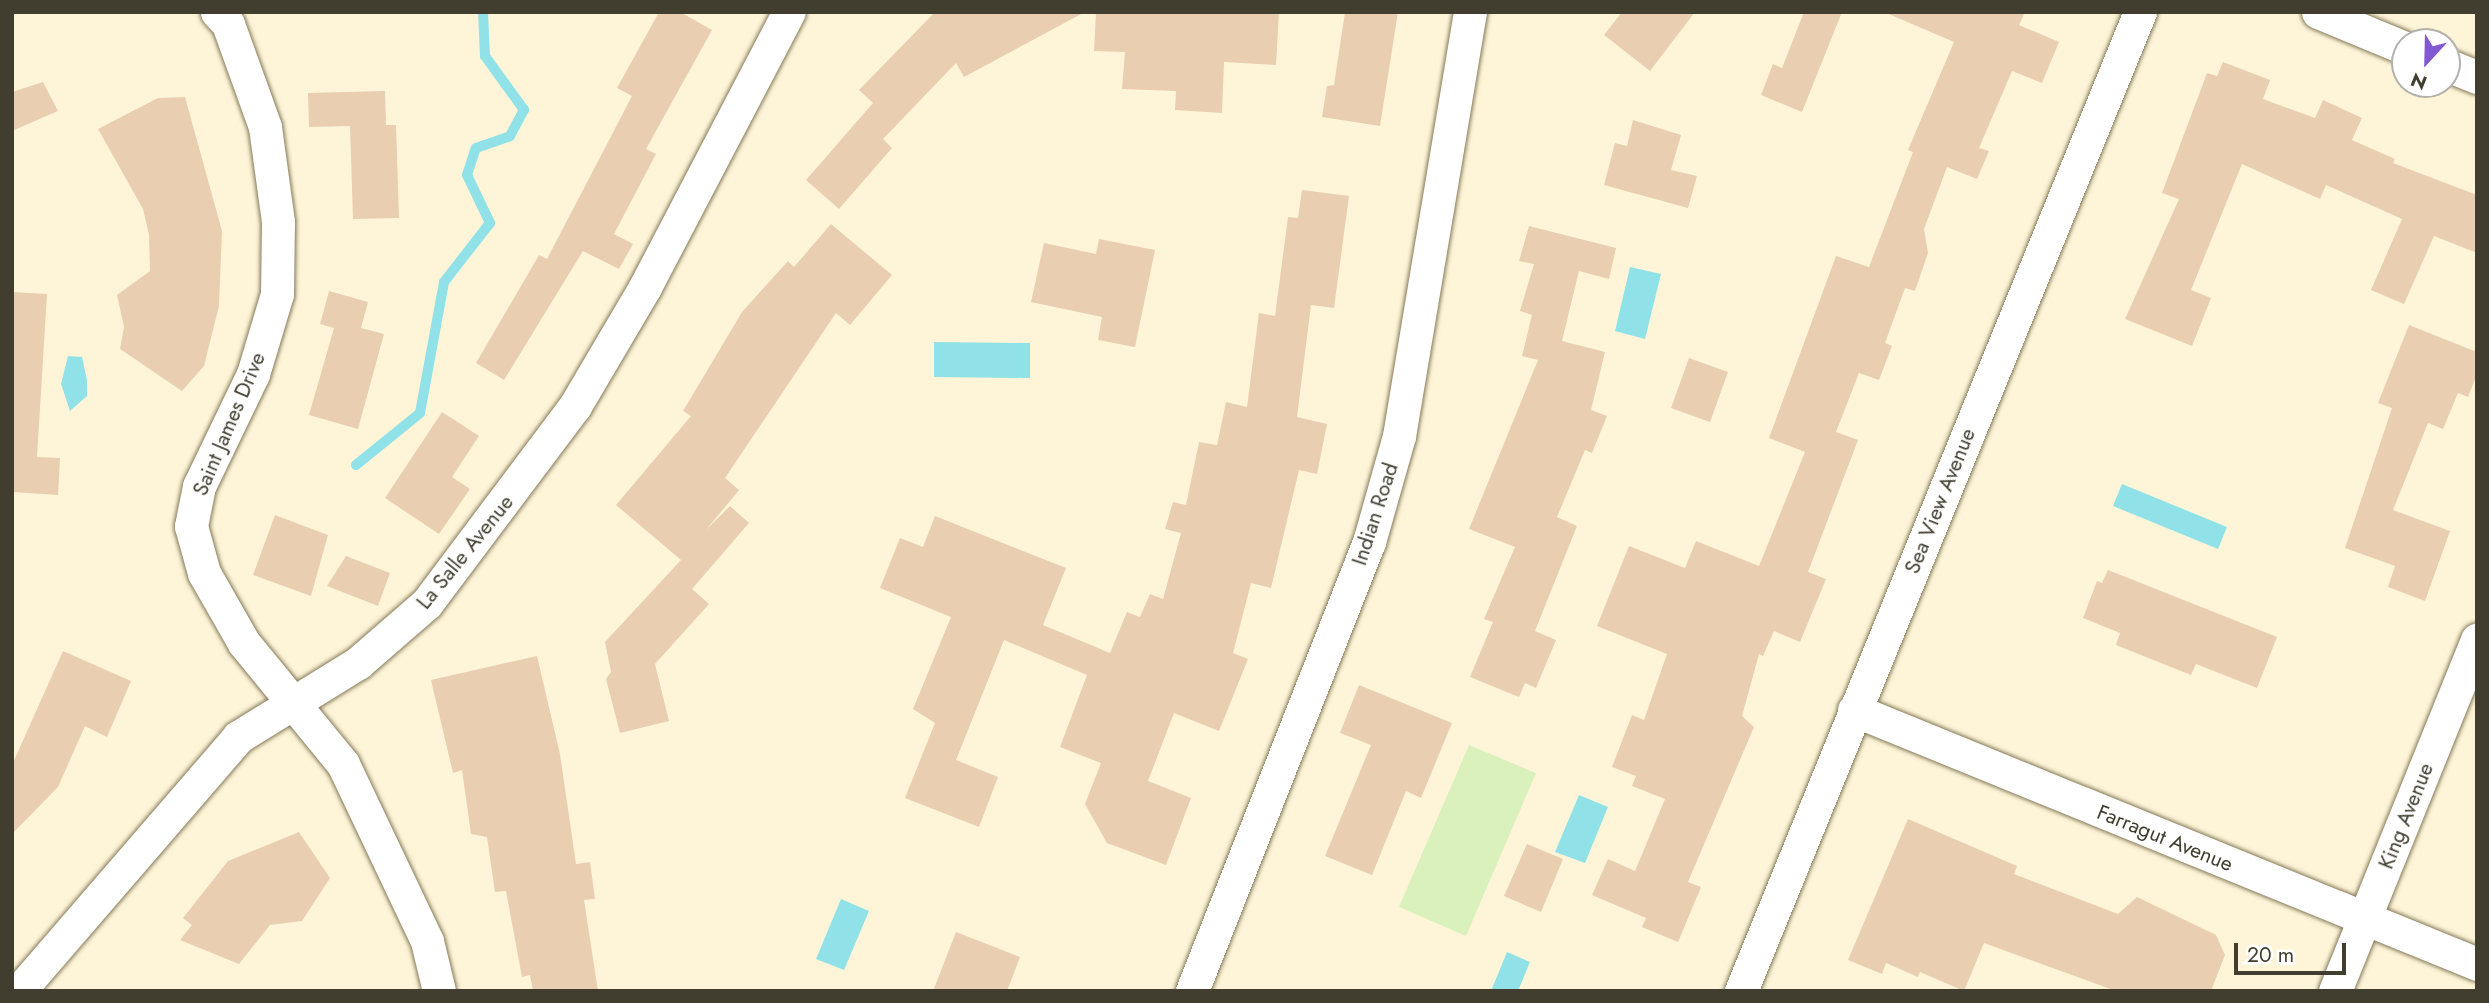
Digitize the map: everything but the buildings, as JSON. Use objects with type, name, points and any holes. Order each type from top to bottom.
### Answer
[{"type":"street","name":"Saint James Drive","points":[[217,12],[228,24],[265,127],[278,222],[276,294],[253,374],[198,486],[191,526],[211,585],[244,643],[343,764],[426,941],[439,991]]},
{"type":"street","name":"La Salle Avenue","points":[[19,991],[238,737],[290,702],[358,663],[427,603],[575,406],[645,287],[789,12]]},
{"type":"street","name":"Indian Road","points":[[1192,991],[1369,542],[1395,449],[1469,12]]},
{"type":"street","name":"Sea View Avenue","points":[[1741,991],[2140,12]]},
{"type":"street","points":[[2318,12],[2391,42]]},
{"type":"street","name":"King Avenue","points":[[2335,991],[2477,640]]},
{"type":"street","name":"Farragut Avenue","points":[[1854,710],[2477,964]]},
{"type":"green space","points":[[1469,745],[1536,773],[1466,936],[1399,907]]},
{"type":"water","points":[[1630,267],[1661,274],[1645,339],[1615,331]]},
{"type":"water","points":[[934,342],[1030,343],[1030,378],[934,377]]},
{"type":"water","points":[[68,356],[82,357],[87,380],[87,396],[70,411],[61,384]]},
{"type":"water","points":[[2122,484],[2227,527],[2218,549],[2113,506]]},
{"type":"water","points":[[1579,795],[1608,807],[1585,863],[1555,852]]},
{"type":"water","points":[[841,899],[869,911],[844,970],[816,959]]},
{"type":"water","points":[[1507,952],[1530,962],[1518,991],[1491,991]]},
{"type":"waterway","points":[[356,465],[420,413],[444,282],[490,223],[467,175],[476,148],[510,136],[524,110],[485,56],[483,12]]}]
